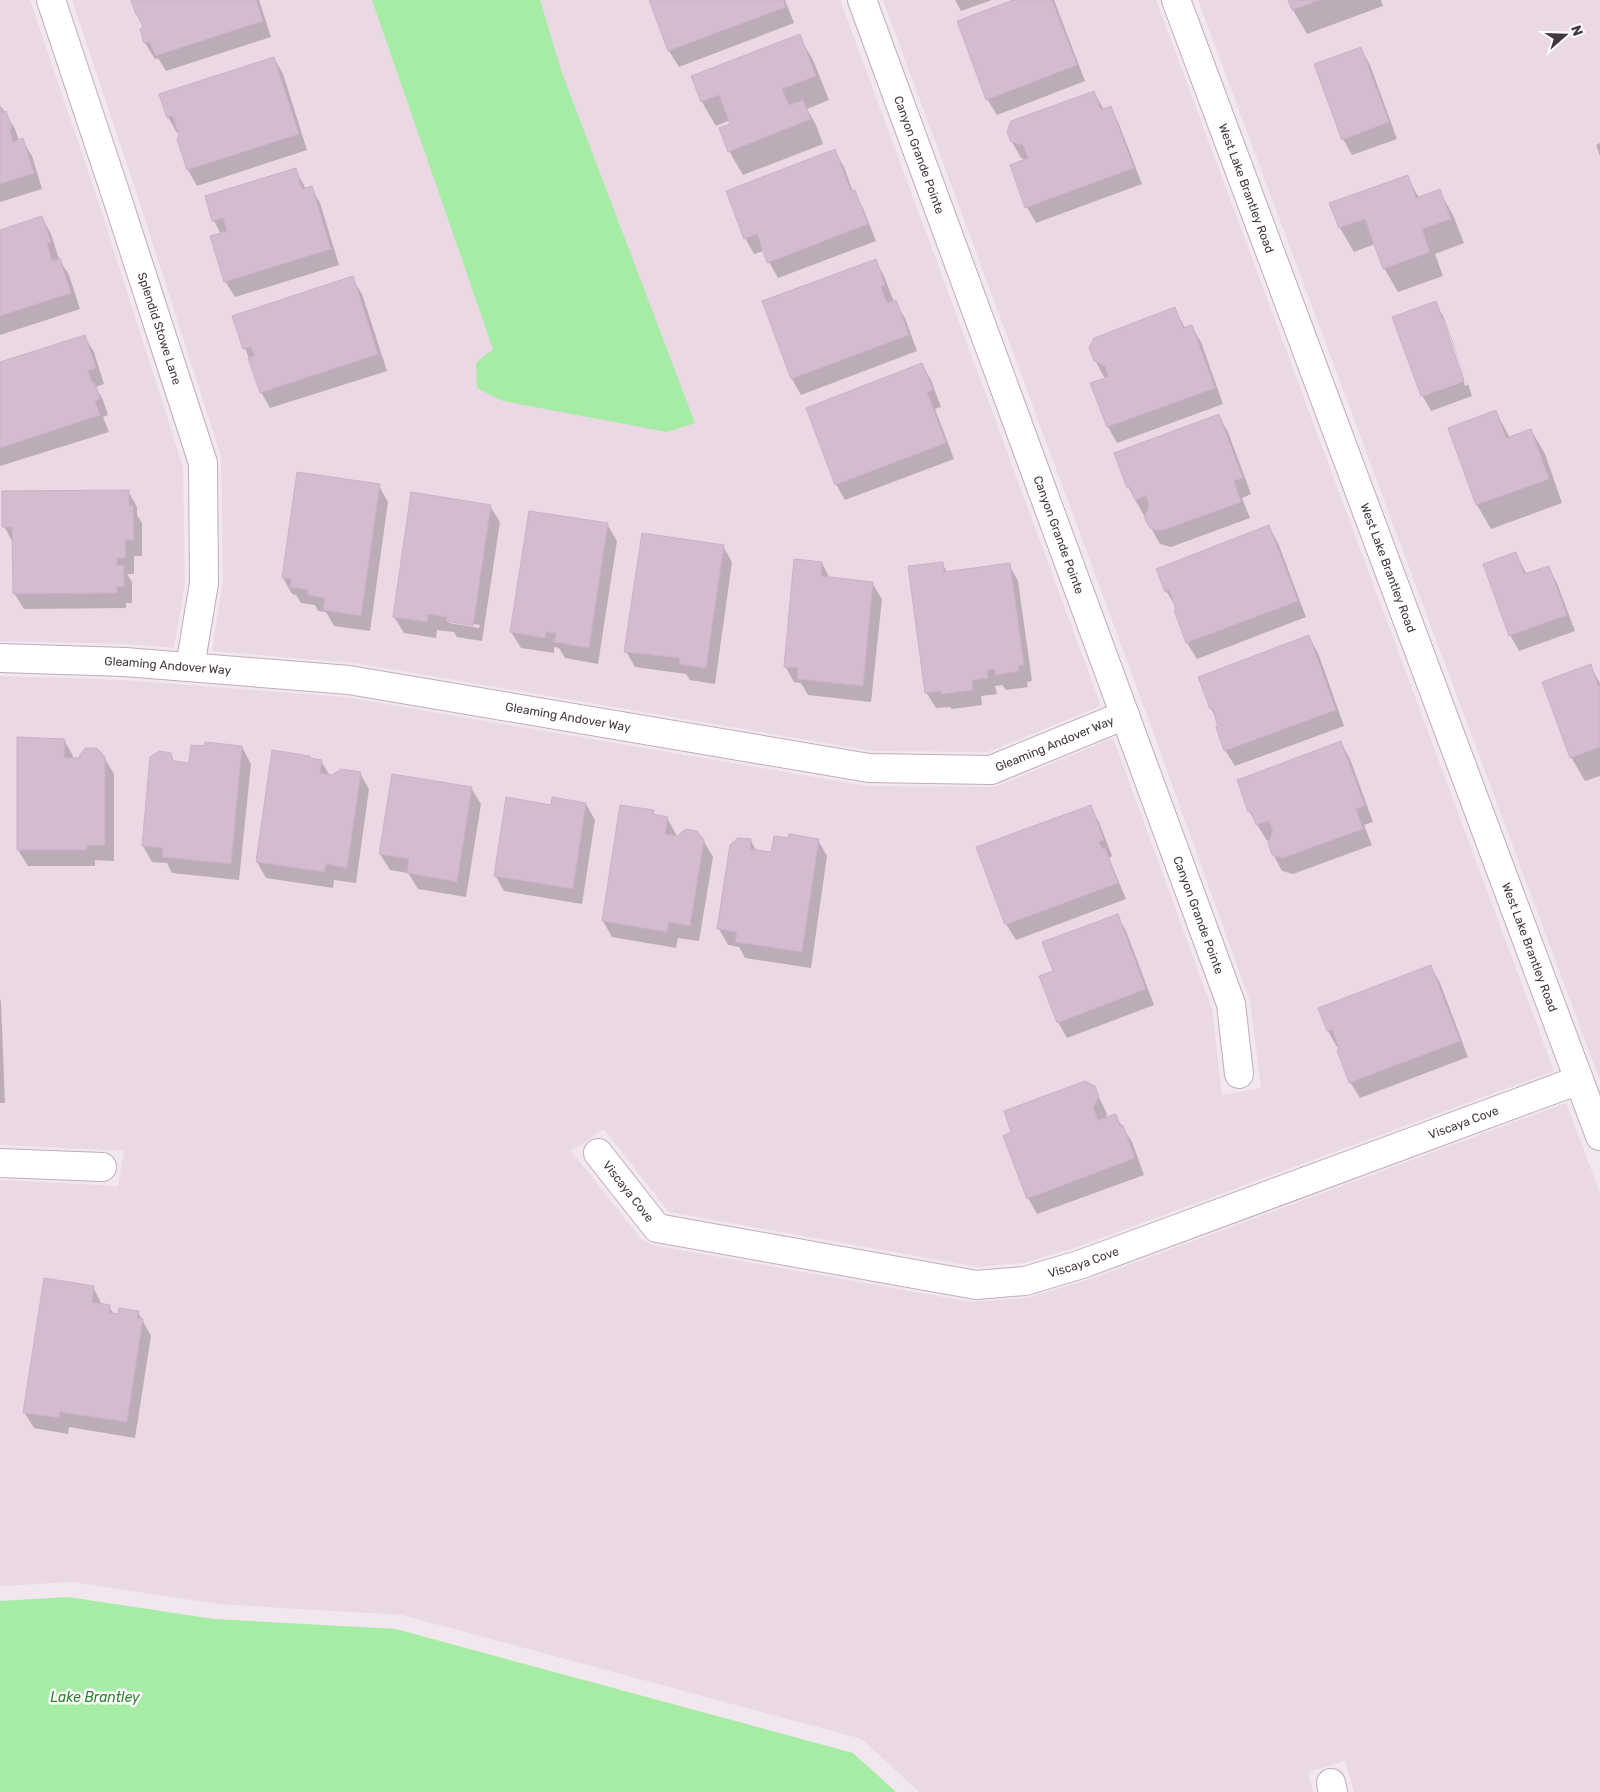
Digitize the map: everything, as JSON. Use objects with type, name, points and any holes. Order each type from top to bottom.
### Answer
[{"type":"street","name":"Splendid Stowe Lane","points":[[51,0],[203,463],[204,583],[190,667]]},
{"type":"street","name":"Canyon Grande Pointe","points":[[862,0],[1231,1004],[1239,1074]]},
{"type":"street","name":"West Lake Brantley Road","points":[[1176,0],[1600,1136]]},
{"type":"street","name":"Gleaming Andover Way","points":[[0,658],[125,662],[349,680],[869,768],[991,770],[1125,715]]},
{"type":"street","name":"Viscaya Cove","points":[[598,1154],[657,1228],[976,1285],[1025,1281],[1082,1264],[1579,1080]]},
{"type":"street","points":[[0,1163],[102,1167]]},
{"type":"shaded area","points":[[0,0],[30,0],[98,201],[183,467],[185,583],[174,648],[127,644],[0,641]]},
{"type":"shaded area","points":[[72,0],[840,0],[1101,706],[988,752],[873,751],[355,663],[212,651],[223,581],[221,456]]},
{"type":"shaded area","points":[[883,0],[1156,0],[1554,1071],[1077,1247],[1023,1263],[978,1267],[669,1212],[604,1129],[571,1151],[641,1239],[652,1245],[971,1302],[1026,1298],[1088,1280],[1566,1103],[1600,1193],[1600,1792],[1354,1792],[1345,1761],[1308,1772],[1313,1792],[919,1792],[859,1738],[402,1615],[218,1604],[72,1582],[0,1586],[0,1180],[118,1186],[124,1151],[0,1145],[0,676],[123,680],[345,697],[867,786],[997,786],[1113,738],[1212,1009],[1222,1095],[1261,1088],[1250,1001],[1150,723]]},
{"type":"shaded area","points":[[1198,0],[1600,0],[1600,1080]]},
{"type":"water","points":[[372,0],[540,0],[562,73],[695,423],[667,432],[503,401],[477,388],[476,363],[493,349]]},
{"type":"water","name":"Lake Brantley","points":[[68,1597],[214,1619],[396,1629],[853,1753],[896,1792],[0,1792],[0,1601]]},
{"type":"building","points":[[131,0],[256,0],[263,21],[155,56],[150,42],[144,43],[140,29],[143,28]]},
{"type":"building","points":[[649,0],[783,0],[786,7],[668,51]]},
{"type":"building","points":[[1013,0],[1052,0],[1077,65],[986,100],[957,21]]},
{"type":"building","points":[[1288,0],[1320,0],[1292,10]]},
{"type":"building","points":[[800,34],[816,76],[782,89],[789,105],[803,100],[811,119],[728,152],[719,128],[730,124],[719,95],[701,102],[691,76]]},
{"type":"building","points":[[1361,47],[1389,122],[1342,140],[1314,64]]},
{"type":"building","points":[[274,57],[299,134],[187,170],[177,139],[179,135],[173,116],[167,118],[159,94]]},
{"type":"building","points":[[1094,91],[1101,110],[1111,106],[1134,168],[1025,208],[1010,165],[1028,158],[1023,145],[1011,142],[1007,132],[1011,121]]},
{"type":"building","points":[[0,106],[2,113],[6,111],[12,128],[10,129],[13,142],[23,138],[34,173],[0,184]]},
{"type":"building","points":[[835,149],[851,191],[855,190],[868,224],[767,263],[757,234],[744,239],[726,191]]},
{"type":"building","points":[[296,168],[302,189],[312,186],[331,249],[224,282],[210,236],[227,231],[223,218],[212,221],[205,196]]},
{"type":"building","points":[[1408,175],[1416,198],[1440,189],[1451,219],[1422,229],[1430,252],[1383,269],[1365,219],[1339,228],[1329,203]]},
{"type":"building","points":[[42,216],[51,242],[47,243],[52,261],[60,258],[71,293],[0,316],[0,230]]},
{"type":"building","points":[[876,259],[885,285],[881,287],[887,303],[896,300],[909,335],[791,379],[762,301]]},
{"type":"building","points":[[353,276],[378,354],[260,393],[248,358],[255,356],[251,347],[243,349],[232,316]]},
{"type":"building","points":[[1436,301],[1464,380],[1421,396],[1392,317]]},
{"type":"building","points":[[1175,307],[1183,328],[1192,325],[1215,388],[1107,427],[1090,383],[1108,377],[1105,366],[1094,361],[1089,348],[1094,338]]},
{"type":"building","points":[[85,335],[96,368],[88,371],[100,399],[95,401],[100,415],[0,448],[0,362]]},
{"type":"building","points":[[922,363],[933,390],[927,392],[946,443],[835,485],[806,408]]},
{"type":"building","points":[[1496,410],[1506,438],[1531,429],[1549,479],[1476,505],[1448,428]]},
{"type":"building","points":[[1219,414],[1243,478],[1234,481],[1241,502],[1161,531],[1150,528],[1144,517],[1149,506],[1146,496],[1135,500],[1130,487],[1127,488],[1114,453]]},
{"type":"building","points":[[297,472],[380,484],[361,616],[323,610],[325,598],[308,595],[308,590],[290,587],[291,579],[282,578]]},
{"type":"building","points":[[129,490],[129,506],[133,505],[134,540],[125,540],[126,558],[117,558],[117,565],[124,565],[124,587],[117,587],[117,593],[13,594],[12,527],[2,527],[2,491]]},
{"type":"building","points":[[411,492],[491,505],[473,626],[446,621],[447,617],[428,614],[427,622],[393,617]]},
{"type":"building","points":[[529,511],[608,523],[589,648],[554,642],[556,633],[546,632],[545,638],[510,632]]},
{"type":"building","points":[[1269,525],[1298,601],[1186,643],[1169,590],[1165,592],[1156,569]]},
{"type":"building","points":[[642,533],[724,545],[706,668],[679,664],[680,658],[624,652]]},
{"type":"building","points":[[1516,552],[1524,574],[1549,566],[1567,615],[1509,636],[1483,564]]},
{"type":"building","points":[[794,559],[822,562],[821,576],[873,582],[863,686],[797,679],[798,668],[784,667]]},
{"type":"building","points":[[943,562],[944,572],[1010,563],[1024,665],[1018,666],[1019,671],[995,675],[994,669],[987,670],[988,678],[972,680],[973,690],[941,694],[941,691],[925,693],[908,566]]},
{"type":"building","points":[[1309,635],[1336,710],[1224,751],[1216,727],[1218,727],[1216,716],[1213,708],[1210,709],[1198,677]]},
{"type":"building","points":[[1591,664],[1598,686],[1600,685],[1600,747],[1570,758],[1542,682]]},
{"type":"building","points":[[17,737],[65,739],[64,758],[78,758],[85,748],[97,748],[105,757],[105,845],[86,845],[87,850],[17,850]]},
{"type":"building","points":[[1341,741],[1365,806],[1356,809],[1363,829],[1283,858],[1272,855],[1268,843],[1273,831],[1269,821],[1256,825],[1251,811],[1248,812],[1237,780]]},
{"type":"building","points":[[205,742],[242,746],[231,864],[162,857],[163,848],[142,846],[150,757],[159,751],[171,753],[173,761],[189,763],[191,745],[205,746]]},
{"type":"building","points":[[272,750],[310,756],[310,758],[322,760],[320,773],[332,775],[341,769],[361,772],[347,868],[326,864],[324,872],[256,862]]},
{"type":"building","points":[[392,774],[472,787],[457,882],[407,873],[409,859],[379,854]]},
{"type":"building","points":[[506,797],[551,805],[552,797],[586,803],[573,889],[494,876]]},
{"type":"building","points":[[620,805],[654,810],[653,814],[668,817],[665,834],[677,836],[686,829],[697,831],[704,840],[690,926],[669,922],[667,932],[602,921]]},
{"type":"building","points":[[1091,805],[1104,840],[1099,842],[1102,849],[1105,848],[1118,883],[1005,925],[976,847]]},
{"type":"building","points":[[789,834],[819,839],[802,952],[735,942],[737,932],[717,929],[730,845],[738,838],[751,839],[750,849],[771,852],[774,836],[788,838]]},
{"type":"building","points":[[1118,914],[1146,989],[1057,1023],[1039,976],[1053,971],[1042,942]]},
{"type":"building","points":[[1431,965],[1460,1041],[1349,1083],[1332,1030],[1327,1031],[1318,1008]]},
{"type":"building","points":[[1085,1081],[1095,1086],[1099,1097],[1093,1107],[1098,1120],[1116,1114],[1120,1126],[1123,1125],[1135,1158],[1027,1199],[1003,1136],[1011,1132],[1004,1111]]},
{"type":"building","points":[[44,1278],[94,1286],[92,1302],[110,1305],[109,1313],[118,1314],[119,1308],[139,1311],[137,1318],[143,1319],[127,1422],[60,1412],[59,1418],[23,1413]]}]
